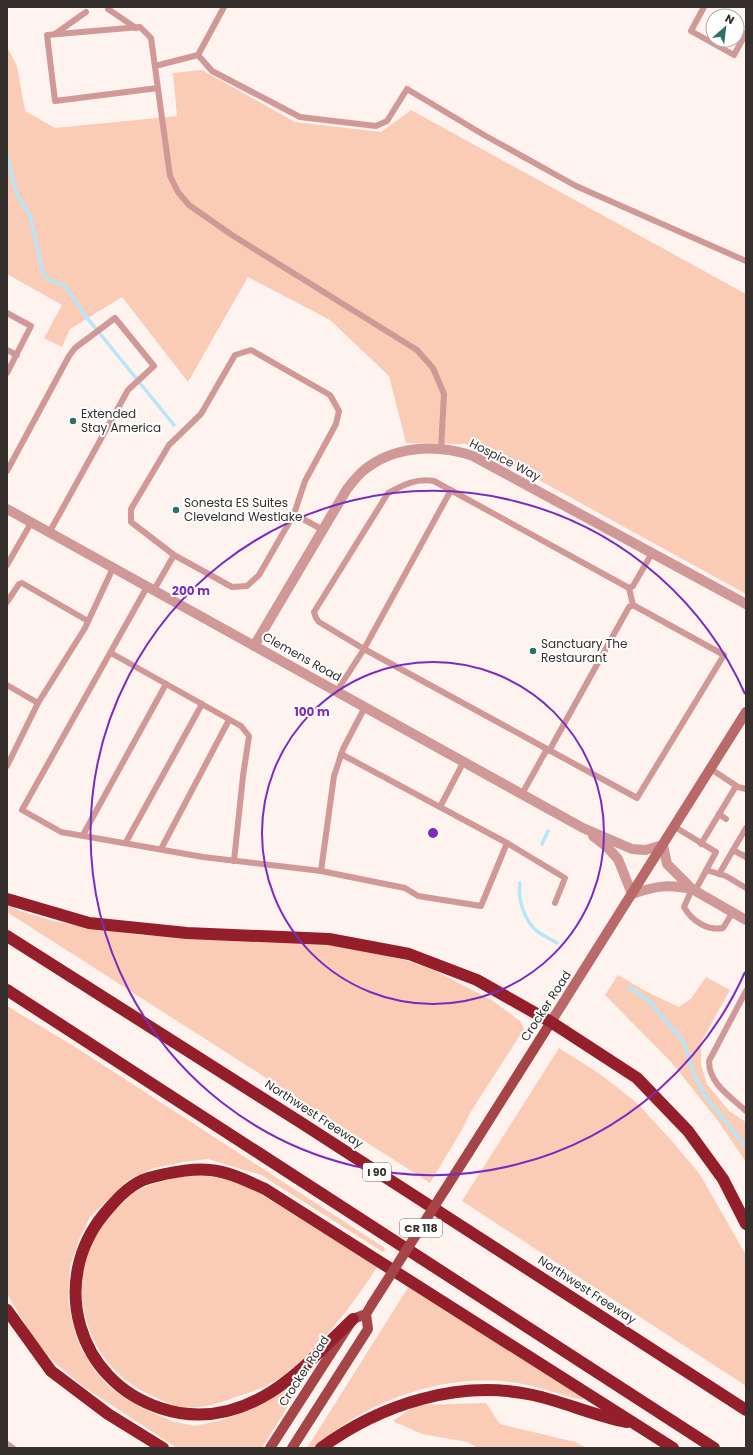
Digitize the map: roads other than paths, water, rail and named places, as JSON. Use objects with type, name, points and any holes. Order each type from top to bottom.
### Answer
[{"type":"highway","points":[[7,899],[89,923],[187,933],[329,939],[409,954],[477,980],[551,1022],[638,1078],[688,1131],[723,1179],[746,1224]]},
{"type":"highway","name":"Northwest Freeway","points":[[7,936],[294,1117],[746,1410]]},
{"type":"highway","points":[[7,990],[714,1448]]},
{"type":"highway","points":[[353,1319],[303,1367],[271,1392],[249,1404],[219,1414],[198,1416],[178,1414],[143,1403],[132,1396],[111,1378],[98,1364],[88,1348],[80,1328],[74,1294],[75,1276],[87,1240],[98,1221],[126,1191],[143,1180],[178,1171],[210,1170],[236,1176],[265,1188],[673,1448]]},
{"type":"highway","points":[[7,1310],[51,1371],[108,1414],[163,1448]]},
{"type":"highway","points":[[321,1448],[344,1432],[392,1409],[423,1398],[460,1392],[497,1390],[532,1395],[568,1404],[612,1420],[635,1424]]},
{"type":"main road","name":"Crocker Road","points":[[292,1448],[368,1329],[366,1314],[372,1304],[675,827],[746,712]]},
{"type":"main road","points":[[353,1319],[366,1314]]},
{"type":"main road","name":"Crocker Road","points":[[270,1448],[353,1319]]},
{"type":"street","name":"Hospice Way","points":[[254,646],[347,489],[364,470],[388,456],[412,449],[441,448],[454,450],[473,456],[746,604]]},
{"type":"street","name":"Clemens Road","points":[[7,510],[583,828],[632,849],[645,850],[663,845]]},
{"type":"street","name":"Clemens Road","points":[[583,828],[607,847],[618,860],[632,894]]},
{"type":"street","points":[[663,845],[667,864],[694,890],[746,920]]},
{"type":"street","points":[[632,894],[658,886],[672,885],[694,890]]},
{"type":"lane","points":[[155,66],[198,55],[224,7]]},
{"type":"lane","points":[[704,7],[690,31],[734,55],[746,33]]},
{"type":"lane","points":[[108,9],[136,28]]},
{"type":"lane","points":[[54,34],[86,12]]},
{"type":"lane","points":[[158,88],[55,101],[47,35],[140,27],[151,38],[155,66],[158,88],[170,176],[178,192],[189,205],[232,235],[417,350],[433,368],[444,394],[441,448]]},
{"type":"lane","points":[[198,55],[212,71],[300,117],[376,126],[387,121],[407,89],[484,135],[576,186],[746,261]]},
{"type":"lane","points":[[7,313],[31,326],[7,373]]},
{"type":"lane","points":[[7,471],[69,356],[75,348],[115,318],[154,366],[128,390],[49,533]]},
{"type":"lane","points":[[7,350],[16,355]]},
{"type":"lane","points":[[251,350],[330,396],[339,411],[336,424],[305,481],[294,514],[259,575],[247,586],[232,587],[174,555],[131,522],[131,509],[169,445],[201,414],[235,355],[251,350]]},
{"type":"lane","points":[[424,479],[434,481],[451,490],[629,588],[633,605],[724,655],[637,798],[364,649],[319,622],[316,618],[314,612],[388,493],[406,483],[424,479]]},
{"type":"lane","points":[[337,691],[364,649],[451,490]]},
{"type":"lane","points":[[294,514],[323,530]]},
{"type":"lane","points":[[7,565],[31,523]]},
{"type":"lane","points":[[629,588],[633,586],[652,553]]},
{"type":"lane","points":[[174,555],[111,653],[22,810],[61,832],[126,842],[204,857],[321,870],[405,888],[418,896],[481,906],[507,843]]},
{"type":"lane","points":[[7,766],[38,703],[88,621],[113,568]]},
{"type":"lane","points":[[7,602],[19,584],[22,583],[88,621]]},
{"type":"lane","points":[[522,794],[622,618],[629,607],[633,605]]},
{"type":"lane","points":[[111,653],[241,726],[249,736],[242,776],[234,861]]},
{"type":"lane","points":[[83,835],[166,684]]},
{"type":"lane","points":[[7,685],[38,703]]},
{"type":"lane","points":[[126,842],[202,704]]},
{"type":"lane","points":[[321,870],[334,776],[341,754],[365,707]]},
{"type":"lane","points":[[161,849],[229,720]]},
{"type":"lane","points":[[341,754],[507,843],[565,878],[555,903]]},
{"type":"lane","points":[[440,807],[464,761]]},
{"type":"lane","points":[[711,769],[736,786],[746,789]]},
{"type":"lane","points":[[702,844],[736,786]]},
{"type":"lane","points":[[726,803],[733,807]]},
{"type":"lane","points":[[719,814],[726,819]]},
{"type":"lane","points":[[712,826],[719,829]]},
{"type":"lane","points":[[675,827],[728,859]]},
{"type":"lane","points":[[719,874],[738,841],[743,828]]},
{"type":"lane","points":[[732,838],[738,841]]},
{"type":"lane","points":[[733,850],[746,857]]},
{"type":"lane","points":[[716,852],[684,907],[690,917],[713,930],[723,928],[733,912]]},
{"type":"lane","points":[[706,870],[740,881],[746,888]]},
{"type":"lane","points":[[746,991],[709,1061],[709,1071],[715,1082],[746,1111]]},
{"type":"lane","points":[[7,1444],[13,1448]]},
{"type":"waterway","points":[[7,156],[17,195],[30,215],[43,274],[50,280],[65,286],[88,319],[174,425]]},
{"type":"waterway","points":[[542,844],[548,831]]},
{"type":"waterway","points":[[520,883],[519,889],[521,903],[529,922],[538,932],[557,943]]},
{"type":"waterway","points":[[629,987],[648,1000],[684,1042],[694,1075],[706,1097],[746,1147]]},
{"type":"place","name":"Extended Stay America","points":[[73,421]]},
{"type":"place","name":"Sonesta ES Suites Cleveland Westlake","points":[[176,510]]},
{"type":"place","name":"Sanctuary The Restaurant","points":[[533,651]]}]
